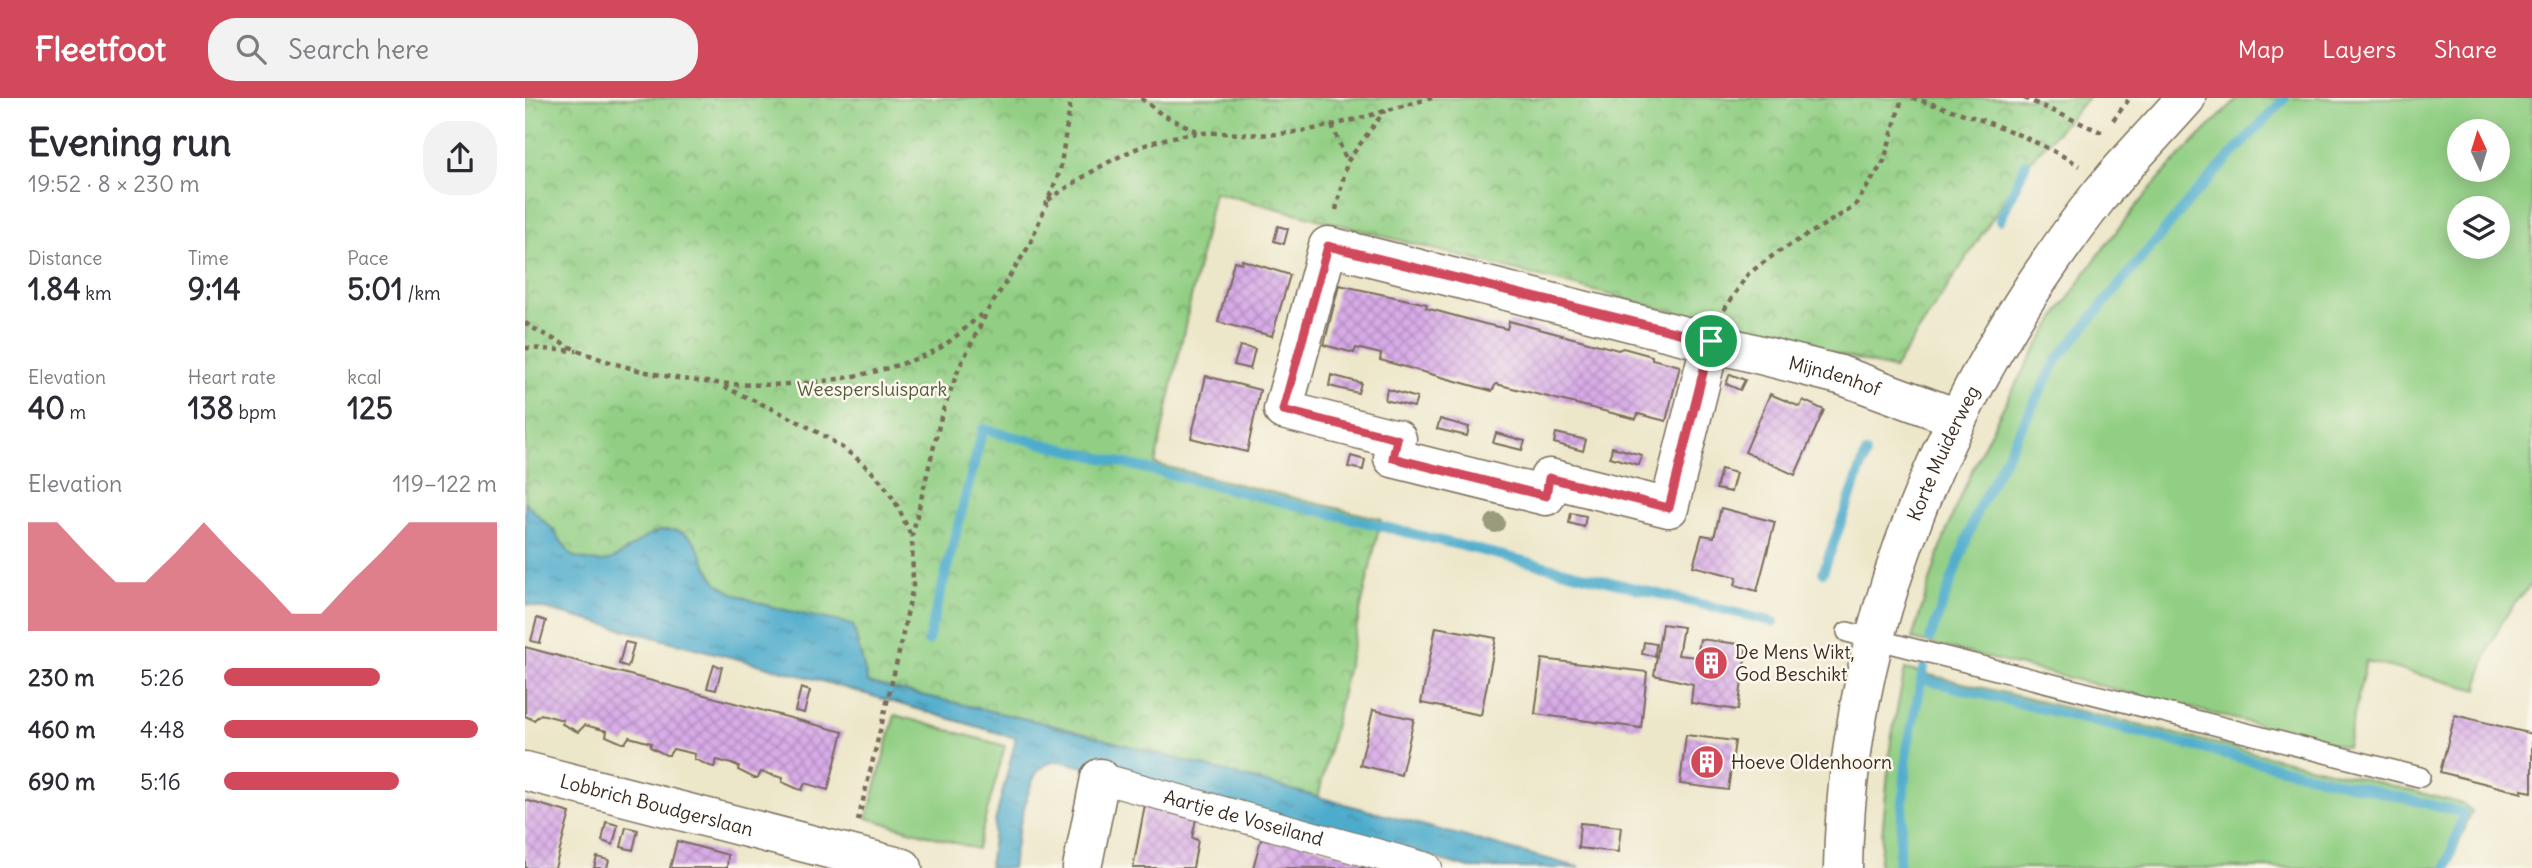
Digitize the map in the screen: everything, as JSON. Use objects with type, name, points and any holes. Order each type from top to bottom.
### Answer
[{"type":"street","name":"Korte Muiderweg","points":[[1843,868],[1843,829],[1856,723],[1860,635],[1922,493],[1984,366],[2045,269],[2110,185],[2186,98]]},
{"type":"street","name":"Mijndenhof","points":[[1328,246],[1840,375],[1957,418]]},
{"type":"street","points":[[1328,246],[1283,410],[1397,439],[1393,458],[1533,493],[1546,496],[1549,478],[1669,508],[1711,341]]},
{"type":"street","name":"Lobbrich Boudgerslaan","points":[[525,771],[785,854],[850,854],[903,868]]},
{"type":"street","points":[[1082,868],[1100,778]]},
{"type":"street","name":"Aartje de Voseiland","points":[[1100,778],[1427,868]]},
{"type":"lane","points":[[1860,635],[2420,777]]},
{"type":"path","points":[[850,854],[913,586],[912,537],[942,413],[958,368],[988,310],[1029,246],[1060,171],[1071,98]]},
{"type":"path","points":[[1141,98],[1161,114],[1200,133]]},
{"type":"path","points":[[1047,201],[1111,159],[1154,142],[1200,133],[1276,134],[1332,125],[1432,98]]},
{"type":"path","points":[[1711,341],[1729,299],[1748,274],[1854,207],[1884,161],[1902,98]]},
{"type":"path","points":[[1912,98],[1974,116],[2040,142],[2110,185]]},
{"type":"path","points":[[2024,98],[2103,133]]},
{"type":"path","points":[[1328,246],[1347,162],[1386,110]]},
{"type":"path","points":[[1332,125],[1347,162]]},
{"type":"path","points":[[525,323],[578,351],[643,371],[720,385],[793,383],[875,372],[931,353],[988,310]]},
{"type":"path","points":[[525,348],[578,351]]},
{"type":"path","points":[[720,385],[785,415],[856,458],[891,495],[912,537]]},
{"type":"green space","name":"Weespersluispark","points":[[525,98],[2088,98],[2029,162],[1894,369],[1214,192],[1155,464],[1381,519],[1315,812],[525,595]]},
{"type":"green space","points":[[2238,98],[2532,98],[2532,584],[2512,606],[2496,632],[2478,690],[2366,661],[2347,747],[1912,639],[1954,511],[2023,372],[2097,257],[2124,221],[2184,152]]},
{"type":"green space","points":[[1905,669],[2405,789],[2463,804],[2472,811],[2449,868],[1879,868],[1891,740]]},
{"type":"green space","points":[[895,715],[1005,746],[977,849],[867,818]]},
{"type":"water","points":[[525,502],[553,530],[572,556],[592,561],[599,562],[618,556],[651,534],[671,530],[682,532],[696,544],[713,577],[731,592],[764,604],[853,625],[868,683],[1048,724],[1581,868],[1470,868],[1181,790],[1059,761],[1040,769],[1032,783],[1021,820],[1012,868],[989,868],[995,822],[1016,738],[811,678],[525,604]]},
{"type":"building","points":[[1278,226],[1288,229],[1284,244],[1274,241]]},
{"type":"building","points":[[1242,260],[1290,275],[1272,336],[1218,322],[1234,261],[1242,263]]},
{"type":"building","points":[[1339,285],[1427,304],[1426,308],[1507,329],[1509,321],[1618,350],[1623,348],[1680,366],[1666,421],[1638,414],[1636,419],[1496,384],[1492,391],[1380,360],[1381,354],[1356,348],[1354,353],[1324,345]]},
{"type":"building","points":[[1240,346],[1255,349],[1250,369],[1234,365]]},
{"type":"building","points":[[1730,374],[1745,380],[1740,390],[1726,384]]},
{"type":"building","points":[[1331,375],[1361,383],[1358,393],[1329,386]]},
{"type":"building","points":[[1206,376],[1260,390],[1247,452],[1191,438]]},
{"type":"building","points":[[1387,389],[1417,398],[1414,407],[1385,400]]},
{"type":"building","points":[[1770,394],[1800,407],[1803,400],[1824,410],[1795,475],[1745,452]]},
{"type":"building","points":[[1440,419],[1469,427],[1467,436],[1437,429]]},
{"type":"building","points":[[1496,433],[1525,441],[1522,450],[1493,443]]},
{"type":"building","points":[[1556,433],[1586,440],[1583,451],[1554,443]]},
{"type":"building","points":[[1612,447],[1642,455],[1639,465],[1610,457]]},
{"type":"building","points":[[1351,456],[1365,460],[1363,470],[1348,467]]},
{"type":"building","points":[[1721,469],[1736,473],[1731,492],[1716,489]]},
{"type":"building","points":[[1721,508],[1775,522],[1757,591],[1735,585],[1737,577],[1693,566],[1702,535],[1714,537]]},
{"type":"building","points":[[1571,513],[1586,516],[1584,527],[1569,523]]},
{"type":"building","points":[[537,618],[546,621],[540,643],[531,641]]},
{"type":"building","points":[[1662,624],[1683,627],[1678,655],[1697,657],[1700,639],[1747,645],[1738,710],[1691,703],[1693,684],[1654,675]]},
{"type":"building","points":[[1436,627],[1496,638],[1481,715],[1421,703]]},
{"type":"building","points":[[625,642],[634,644],[628,667],[619,664]]},
{"type":"building","points":[[1644,642],[1656,644],[1655,656],[1642,654]]},
{"type":"building","points":[[525,647],[843,732],[828,790],[805,783],[802,790],[782,782],[783,778],[761,772],[758,778],[754,778],[738,770],[739,766],[717,760],[714,767],[710,766],[694,759],[695,754],[673,749],[666,755],[650,747],[651,743],[629,737],[622,743],[606,736],[607,731],[585,725],[578,732],[562,724],[563,720],[541,714],[534,720],[525,716]]},
{"type":"building","points":[[1542,659],[1647,672],[1641,728],[1535,714]]},
{"type":"building","points":[[714,665],[722,667],[716,690],[707,688]]},
{"type":"building","points":[[801,688],[810,691],[804,713],[795,711]]},
{"type":"building","points":[[1373,710],[1414,719],[1401,775],[1360,765]]},
{"type":"building","points":[[2455,715],[2532,734],[2532,792],[2522,790],[2522,793],[2440,772]]},
{"type":"building","name":"Hoeve Oldenhoorn","points":[[1686,735],[1735,741],[1728,790],[1680,784]]},
{"type":"building","points":[[1146,799],[1197,814],[1192,838],[1198,840],[1193,868],[1133,868]]},
{"type":"building","points":[[525,800],[570,813],[555,868],[525,868]]},
{"type":"building","points":[[606,822],[618,825],[613,845],[602,841]]},
{"type":"building","points":[[1580,823],[1621,827],[1618,852],[1578,848]]},
{"type":"building","points":[[626,827],[638,830],[633,850],[621,847]]},
{"type":"building","points":[[1263,832],[1392,868],[1253,868]]},
{"type":"building","points":[[677,841],[728,855],[727,868],[670,868]]},
{"type":"building","points":[[597,857],[609,860],[607,868],[594,868]]},
{"type":"waterway","points":[[1930,638],[1978,509],[2057,360],[2194,195],[2285,98]]},
{"type":"waterway","points":[[2000,220],[2026,163]]},
{"type":"waterway","points":[[928,641],[983,429],[1774,622]]},
{"type":"waterway","points":[[1823,572],[1866,454]]},
{"type":"waterway","points":[[1898,868],[1907,750],[1924,668]]},
{"type":"waterway","points":[[1921,679],[2464,813],[2446,868]]},
{"type":"place","name":"De Mens Wikt, God Beschikt","points":[[1711,663]]},
{"type":"place","name":"Hoeve Oldenhoorn","points":[[1707,762]]},
{"type":"route","points":[[1328,246],[1711,341],[1669,508],[1549,478],[1546,496],[1393,458],[1397,439],[1283,410],[1328,246]]}]
